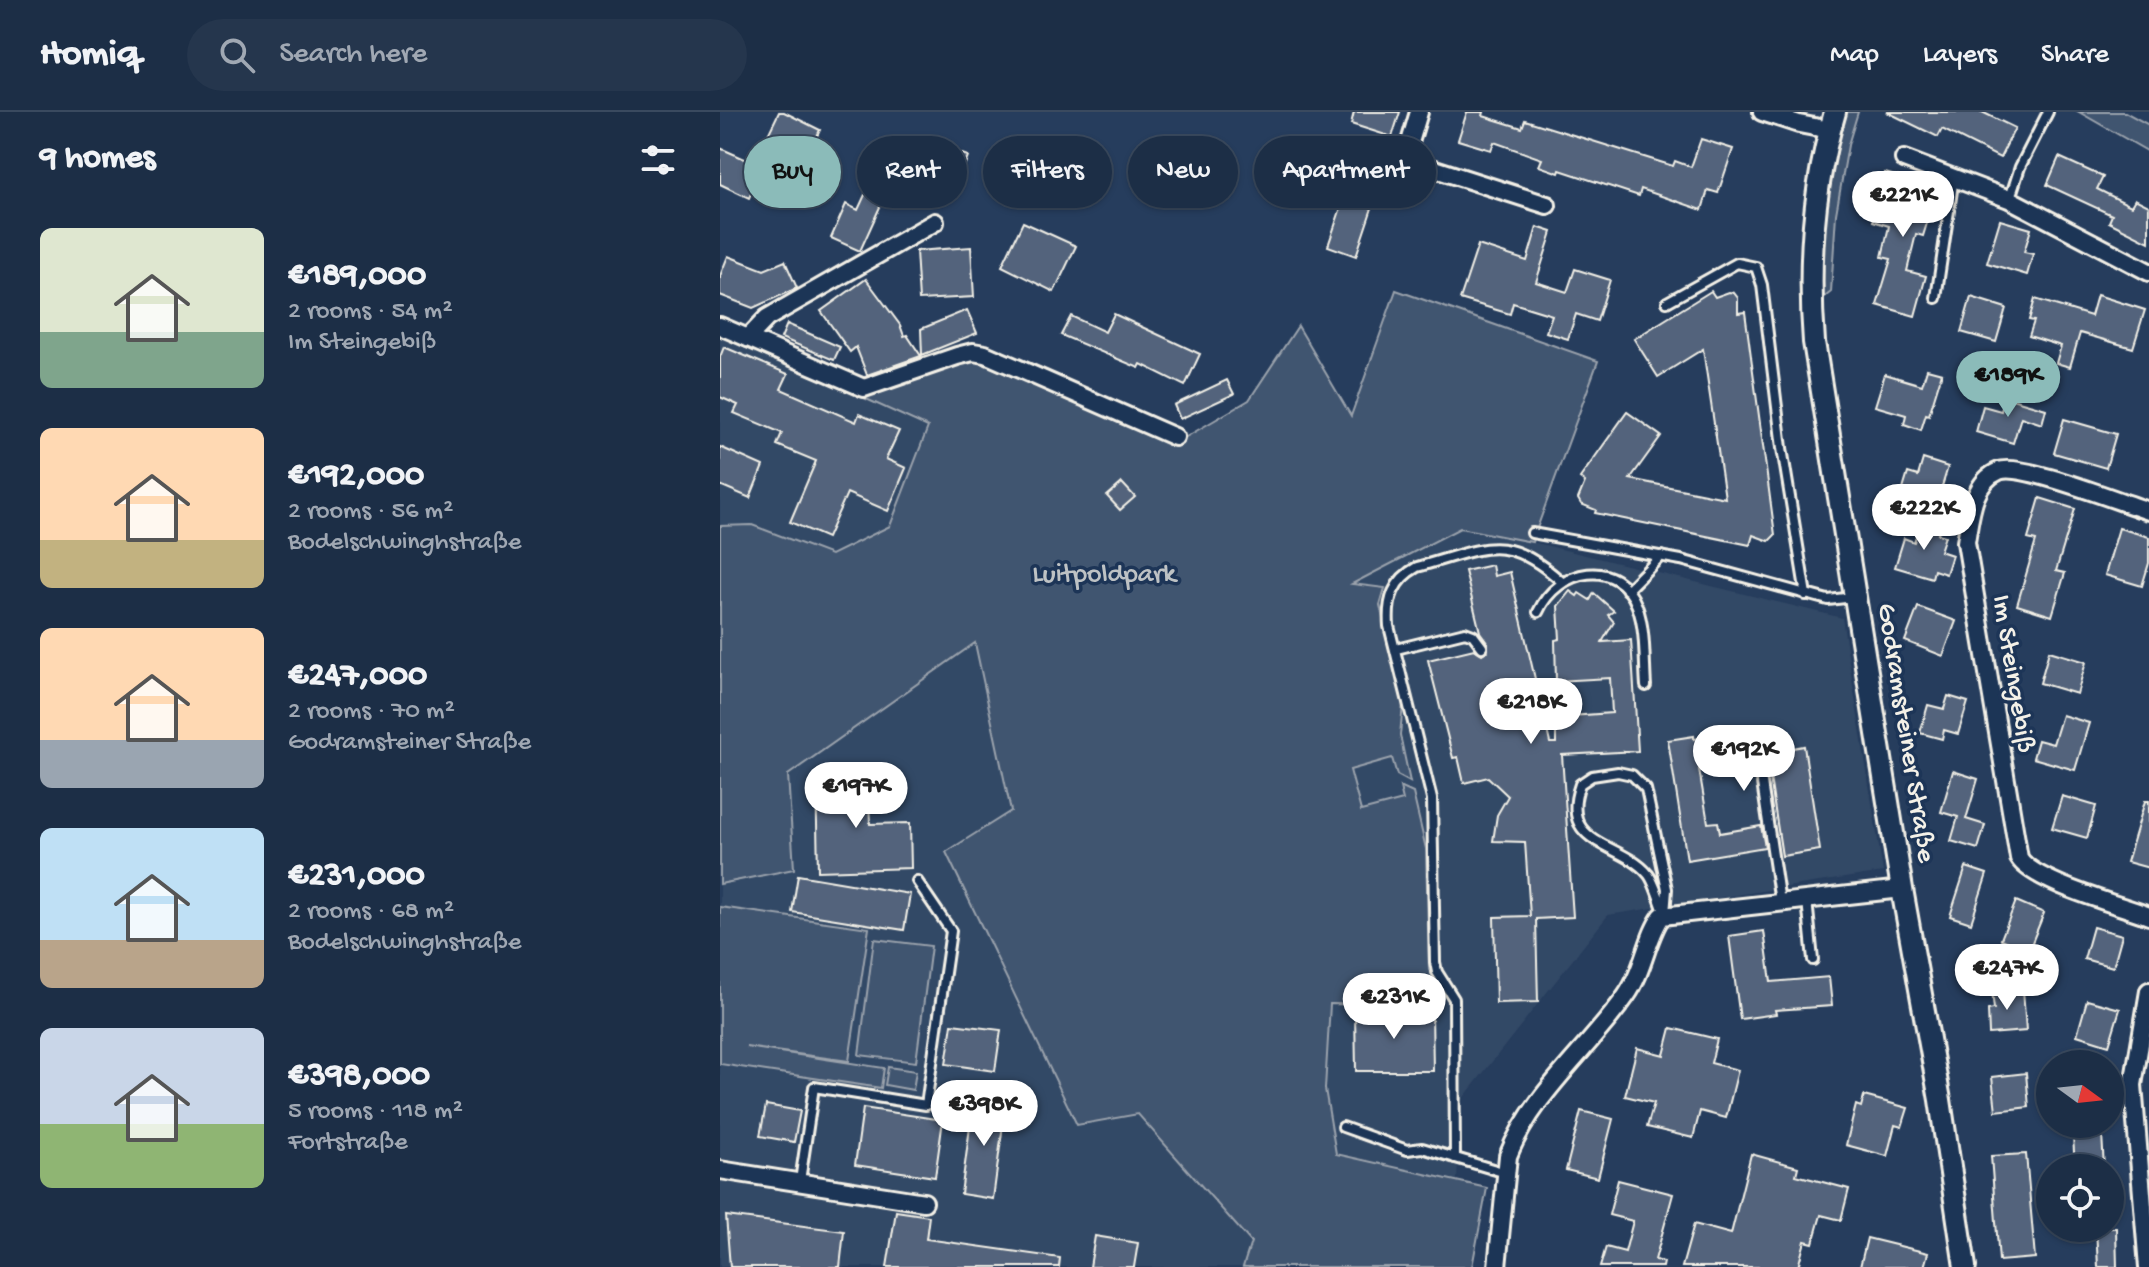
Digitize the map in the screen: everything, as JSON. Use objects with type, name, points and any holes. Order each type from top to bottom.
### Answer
[{"type":"street","points":[[1419,112],[1408,149],[1410,161],[1547,205]]},
{"type":"street","points":[[1762,112],[1799,124],[1832,121]]},
{"type":"street","name":"Godramsteiner Straße","points":[[1832,121],[1813,236],[1811,311],[1823,411],[1940,1100],[1965,1267]]},
{"type":"street","points":[[1904,159],[2009,199],[2149,272]]},
{"type":"street","points":[[748,338],[767,318],[935,222]]},
{"type":"street","points":[[720,326],[864,388],[957,356],[973,352],[985,354],[1175,437]]},
{"type":"street","name":"Im Steingebiß","points":[[2149,511],[2024,471],[2001,470],[1988,479],[1975,498],[1966,542],[2019,858],[2024,866],[2041,877],[2149,916]]},
{"type":"street","points":[[1497,1267],[1508,1156],[1520,1130],[1540,1099],[1627,995],[1643,965],[1659,921],[1665,914],[1902,889]]},
{"type":"street","points":[[2148,1267],[2142,1117],[2133,1085],[2149,991]]},
{"type":"street","points":[[720,1170],[924,1202]]},
{"type":"lane","points":[[2009,199],[2020,167],[2048,112]]},
{"type":"lane","points":[[1936,298],[1954,176]]},
{"type":"lane","points":[[1667,302],[1737,263],[1756,267],[1762,285],[1782,448],[1806,595]]},
{"type":"lane","points":[[1532,533],[1661,556],[1836,601],[1855,597]]},
{"type":"lane","points":[[1455,1158],[1454,999],[1437,972],[1435,962],[1432,799],[1389,626],[1390,596],[1406,573],[1417,567],[1501,547],[1522,553],[1562,582]]},
{"type":"lane","points":[[1627,590],[1661,556]]},
{"type":"lane","points":[[1538,612],[1548,595],[1562,582],[1578,575],[1595,574],[1616,581],[1636,603],[1646,686]]},
{"type":"lane","points":[[1396,649],[1465,632],[1478,640],[1482,647]]},
{"type":"lane","points":[[1618,772],[1637,779],[1646,789],[1667,889],[1665,914],[1653,881],[1643,869],[1591,838],[1579,825],[1575,802],[1584,779],[1618,772]]},
{"type":"lane","points":[[1762,783],[1780,902]]},
{"type":"lane","points":[[1643,869],[1652,867],[1660,856]]},
{"type":"lane","points":[[800,1181],[814,1087],[926,1105],[951,931],[917,881]]},
{"type":"lane","points":[[1807,900],[1813,960]]},
{"type":"lane","points":[[1343,1127],[1407,1150],[1422,1148],[1506,1173]]},
{"type":"shaded area","points":[[720,334],[928,426],[891,525],[831,555],[752,525],[720,526]]},
{"type":"shaded area","points":[[1460,528],[1532,542],[1842,618],[1883,872],[1608,915],[1461,1101],[1457,1180],[1336,1154],[1325,1089],[1350,584]]},
{"type":"shaded area","points":[[975,643],[1011,811],[946,852],[1138,1114],[1251,1243],[1243,1267],[720,1267],[720,884],[794,869],[788,775]]},
{"type":"green space","points":[[1844,112],[1858,112],[1848,145],[1836,214],[1831,292],[1821,300],[1822,229]]},
{"type":"green space","points":[[2079,112],[2125,112],[2149,125],[2149,152]]},
{"type":"green space","name":"Luitpoldpark","points":[[1396,290],[1598,361],[1532,542],[1460,528],[1352,584],[1385,588],[1380,605],[1403,704],[1400,735],[1410,782],[1397,775],[1392,758],[1350,770],[1361,811],[1403,800],[1400,787],[1413,793],[1426,849],[1429,970],[1439,985],[1435,1005],[1330,1004],[1325,1089],[1336,1154],[1487,1188],[1472,1267],[1243,1267],[1251,1242],[1138,1114],[1077,1125],[946,852],[1011,811],[975,643],[788,775],[794,869],[720,884],[720,526],[752,525],[831,555],[890,526],[928,427],[864,398],[969,357],[1174,444],[1249,400],[1298,326],[1351,416]]},
{"type":"green space","points":[[720,907],[869,928],[849,1061],[746,1047],[884,1068],[881,1088],[720,1064]]},
{"type":"green space","points":[[874,939],[931,946],[916,1062],[859,1055]]},
{"type":"green space","points":[[888,1067],[916,1071],[913,1090],[885,1085]]},
{"type":"building","points":[[779,112],[820,130],[817,136],[767,136]]},
{"type":"building","points":[[1354,112],[1400,112],[1392,136],[1351,124]]},
{"type":"building","points":[[1467,112],[1484,112],[1483,116],[1522,128],[1525,120],[1673,166],[1675,161],[1691,167],[1701,139],[1733,149],[1718,193],[1708,190],[1702,210],[1641,189],[1639,196],[1560,170],[1559,173],[1539,166],[1542,159],[1494,142],[1491,150],[1458,140]]},
{"type":"building","points":[[1887,112],[1982,112],[2015,128],[2000,158],[1942,129],[1938,137]]},
{"type":"building","points":[[720,148],[744,159],[744,196],[720,184]]},
{"type":"building","points":[[2059,157],[2103,177],[2097,189],[2131,206],[2135,199],[2149,206],[2149,242],[2109,222],[2112,215],[2047,185]]},
{"type":"building","points":[[1885,173],[1938,188],[1923,236],[1916,234],[1907,271],[1926,276],[1915,316],[1877,305],[1891,259],[1882,257],[1889,226],[1873,221]]},
{"type":"building","points":[[846,204],[858,210],[879,208],[860,251],[831,238]]},
{"type":"building","points":[[1341,208],[1372,208],[1356,256],[1328,246]]},
{"type":"building","points":[[2000,220],[2031,229],[2024,252],[2033,254],[2027,275],[1987,263]]},
{"type":"building","points":[[1023,222],[1076,246],[1054,292],[1002,266]]},
{"type":"building","points":[[1537,227],[1552,232],[1536,282],[1567,292],[1575,269],[1610,280],[1597,321],[1576,314],[1568,339],[1546,332],[1552,315],[1513,303],[1510,314],[1460,299],[1478,245],[1527,261]]},
{"type":"building","points":[[971,247],[974,297],[919,300],[916,251]]},
{"type":"building","points":[[728,256],[764,270],[785,261],[797,288],[753,308],[720,295],[720,276]]},
{"type":"building","points":[[866,279],[921,356],[867,375],[856,347],[850,352],[821,311]]},
{"type":"building","points":[[1711,291],[1715,297],[1734,293],[1738,298],[1738,313],[1745,312],[1775,535],[1769,541],[1753,535],[1750,545],[1595,513],[1596,510],[1581,504],[1578,499],[1585,482],[1580,478],[1627,412],[1661,436],[1630,479],[1725,498],[1703,349],[1658,377],[1634,339]]},
{"type":"building","points":[[2097,295],[2145,310],[2133,348],[2080,333],[2070,367],[2056,363],[2061,346],[2029,336],[2034,321],[2029,320],[2035,299],[2091,316]]},
{"type":"building","points":[[1971,297],[2006,308],[1996,342],[1961,332]]},
{"type":"building","points":[[967,310],[977,333],[922,355],[921,329]]},
{"type":"building","points":[[1114,314],[1200,354],[1185,386],[1141,364],[1139,368],[1061,335],[1071,316],[1105,332]]},
{"type":"building","points":[[787,324],[840,347],[834,360],[781,338]]},
{"type":"building","points":[[724,347],[788,374],[781,389],[856,422],[859,414],[899,431],[886,459],[906,468],[888,511],[847,493],[827,538],[790,522],[816,461],[777,445],[782,433],[734,413],[738,405],[720,397],[720,357]]},
{"type":"building","points":[[1927,369],[1942,373],[1921,430],[1904,424],[1906,415],[1875,406],[1885,374],[1922,385]]},
{"type":"building","points":[[1227,380],[1234,394],[1180,419],[1174,405]]},
{"type":"building","points":[[2005,397],[2046,409],[2042,424],[2021,417],[2013,443],[1976,432],[1983,406],[2001,411]]},
{"type":"building","points":[[2064,419],[2116,434],[2106,468],[2054,453]]},
{"type":"building","points":[[720,447],[763,466],[750,498],[720,485]]},
{"type":"building","points":[[1923,459],[1948,467],[1936,506],[1901,496],[1908,473],[1918,476]]},
{"type":"building","points":[[1122,483],[1135,497],[1120,510],[1107,496]]},
{"type":"building","points":[[2040,498],[2075,509],[2056,571],[2065,573],[2052,616],[2017,605],[2036,541],[2028,539]]},
{"type":"building","points":[[1922,518],[1940,524],[1938,534],[1945,536],[1940,551],[1952,555],[1946,574],[1934,570],[1932,578],[1895,567],[1904,538],[1914,542]]},
{"type":"building","points":[[2119,528],[2149,537],[2149,563],[2142,586],[2105,575]]},
{"type":"building","points":[[1492,565],[1494,576],[1510,572],[1550,743],[1556,743],[1556,717],[1612,713],[1610,678],[1556,681],[1555,640],[1560,639],[1558,606],[1570,591],[1590,600],[1594,593],[1614,611],[1608,615],[1614,622],[1602,642],[1631,640],[1638,751],[1562,755],[1573,917],[1536,919],[1538,1002],[1496,1003],[1494,917],[1530,916],[1525,842],[1493,841],[1497,815],[1508,796],[1488,777],[1464,783],[1458,757],[1453,758],[1428,660],[1474,649],[1482,654],[1488,650],[1488,643],[1480,632],[1465,571]]},
{"type":"building","points":[[1918,607],[1956,621],[1943,656],[1905,641]]},
{"type":"building","points":[[2049,651],[2086,662],[2077,694],[2040,683]]},
{"type":"building","points":[[1948,696],[1968,702],[1958,734],[1944,730],[1942,739],[1920,733],[1928,705],[1944,709]]},
{"type":"building","points":[[2062,715],[2089,723],[2075,770],[2033,758],[2038,740],[2053,744]]},
{"type":"building","points":[[1762,728],[1763,737],[1785,734],[1787,749],[1804,746],[1820,850],[1782,856],[1767,758],[1699,769],[1708,823],[1718,822],[1720,833],[1761,826],[1765,847],[1687,860],[1668,740]]},
{"type":"building","points":[[1953,771],[1978,779],[1966,819],[1985,825],[1978,849],[1951,841],[1958,817],[1941,812]]},
{"type":"building","points":[[868,776],[870,824],[910,823],[911,868],[818,871],[816,777]]},
{"type":"building","points":[[2062,796],[2096,806],[2087,838],[2052,828]]},
{"type":"building","points":[[2145,801],[2149,801],[2149,868],[2127,862]]},
{"type":"building","points":[[1966,867],[1987,874],[1971,923],[1950,916]]},
{"type":"building","points":[[798,875],[910,894],[904,930],[792,912]]},
{"type":"building","points":[[2016,901],[2044,913],[2029,950],[2001,939]]},
{"type":"building","points":[[2093,927],[2122,935],[2113,967],[2084,959]]},
{"type":"building","points":[[1764,931],[1771,982],[1829,977],[1832,1006],[1775,1010],[1776,1014],[1740,1019],[1729,936]]},
{"type":"building","points":[[2023,989],[2026,1031],[1989,1034],[1988,1010],[1994,1009],[1992,991]]},
{"type":"building","points":[[2087,1000],[2120,1009],[2109,1045],[2077,1035]]},
{"type":"building","points":[[1355,1011],[1432,1011],[1433,1071],[1356,1071]]},
{"type":"building","points":[[952,1024],[1001,1030],[995,1071],[946,1064]]},
{"type":"building","points":[[1671,1028],[1717,1039],[1711,1063],[1738,1070],[1726,1118],[1700,1111],[1693,1138],[1647,1127],[1654,1103],[1625,1096],[1637,1048],[1664,1055]]},
{"type":"building","points":[[2026,1073],[2029,1107],[1996,1111],[1992,1077]]},
{"type":"building","points":[[1864,1096],[1908,1108],[1902,1127],[1895,1125],[1887,1156],[1846,1145],[1856,1105],[1861,1107]]},
{"type":"building","points":[[974,1097],[1006,1102],[993,1199],[961,1194]]},
{"type":"building","points":[[766,1105],[800,1111],[794,1142],[760,1136]]},
{"type":"building","points":[[863,1108],[943,1120],[935,1177],[855,1165]]},
{"type":"building","points":[[1581,1111],[1613,1119],[1598,1178],[1566,1170]]},
{"type":"building","points":[[2073,1138],[2102,1138],[2103,1154],[2074,1154]]},
{"type":"building","points":[[1751,1154],[1798,1167],[1796,1175],[1849,1189],[1841,1220],[1821,1215],[1813,1243],[1805,1241],[1798,1267],[1682,1267],[1694,1224],[1731,1234]]},
{"type":"building","points":[[2026,1154],[2035,1258],[1999,1261],[1991,1156]]},
{"type":"building","points":[[1618,1180],[1673,1194],[1655,1260],[1664,1262],[1663,1267],[1600,1267],[1606,1247],[1625,1252],[1633,1221],[1609,1215]]},
{"type":"building","points":[[896,1211],[929,1216],[926,1239],[1060,1258],[1059,1267],[887,1267]]},
{"type":"building","points":[[726,1216],[844,1231],[840,1267],[730,1267]]},
{"type":"building","points":[[1095,1236],[1138,1243],[1134,1267],[1090,1267]]},
{"type":"building","points":[[1867,1238],[1928,1253],[1924,1267],[1860,1267]]},
{"type":"building","points":[[2097,1242],[2116,1242],[2117,1267],[2098,1267]]}]
